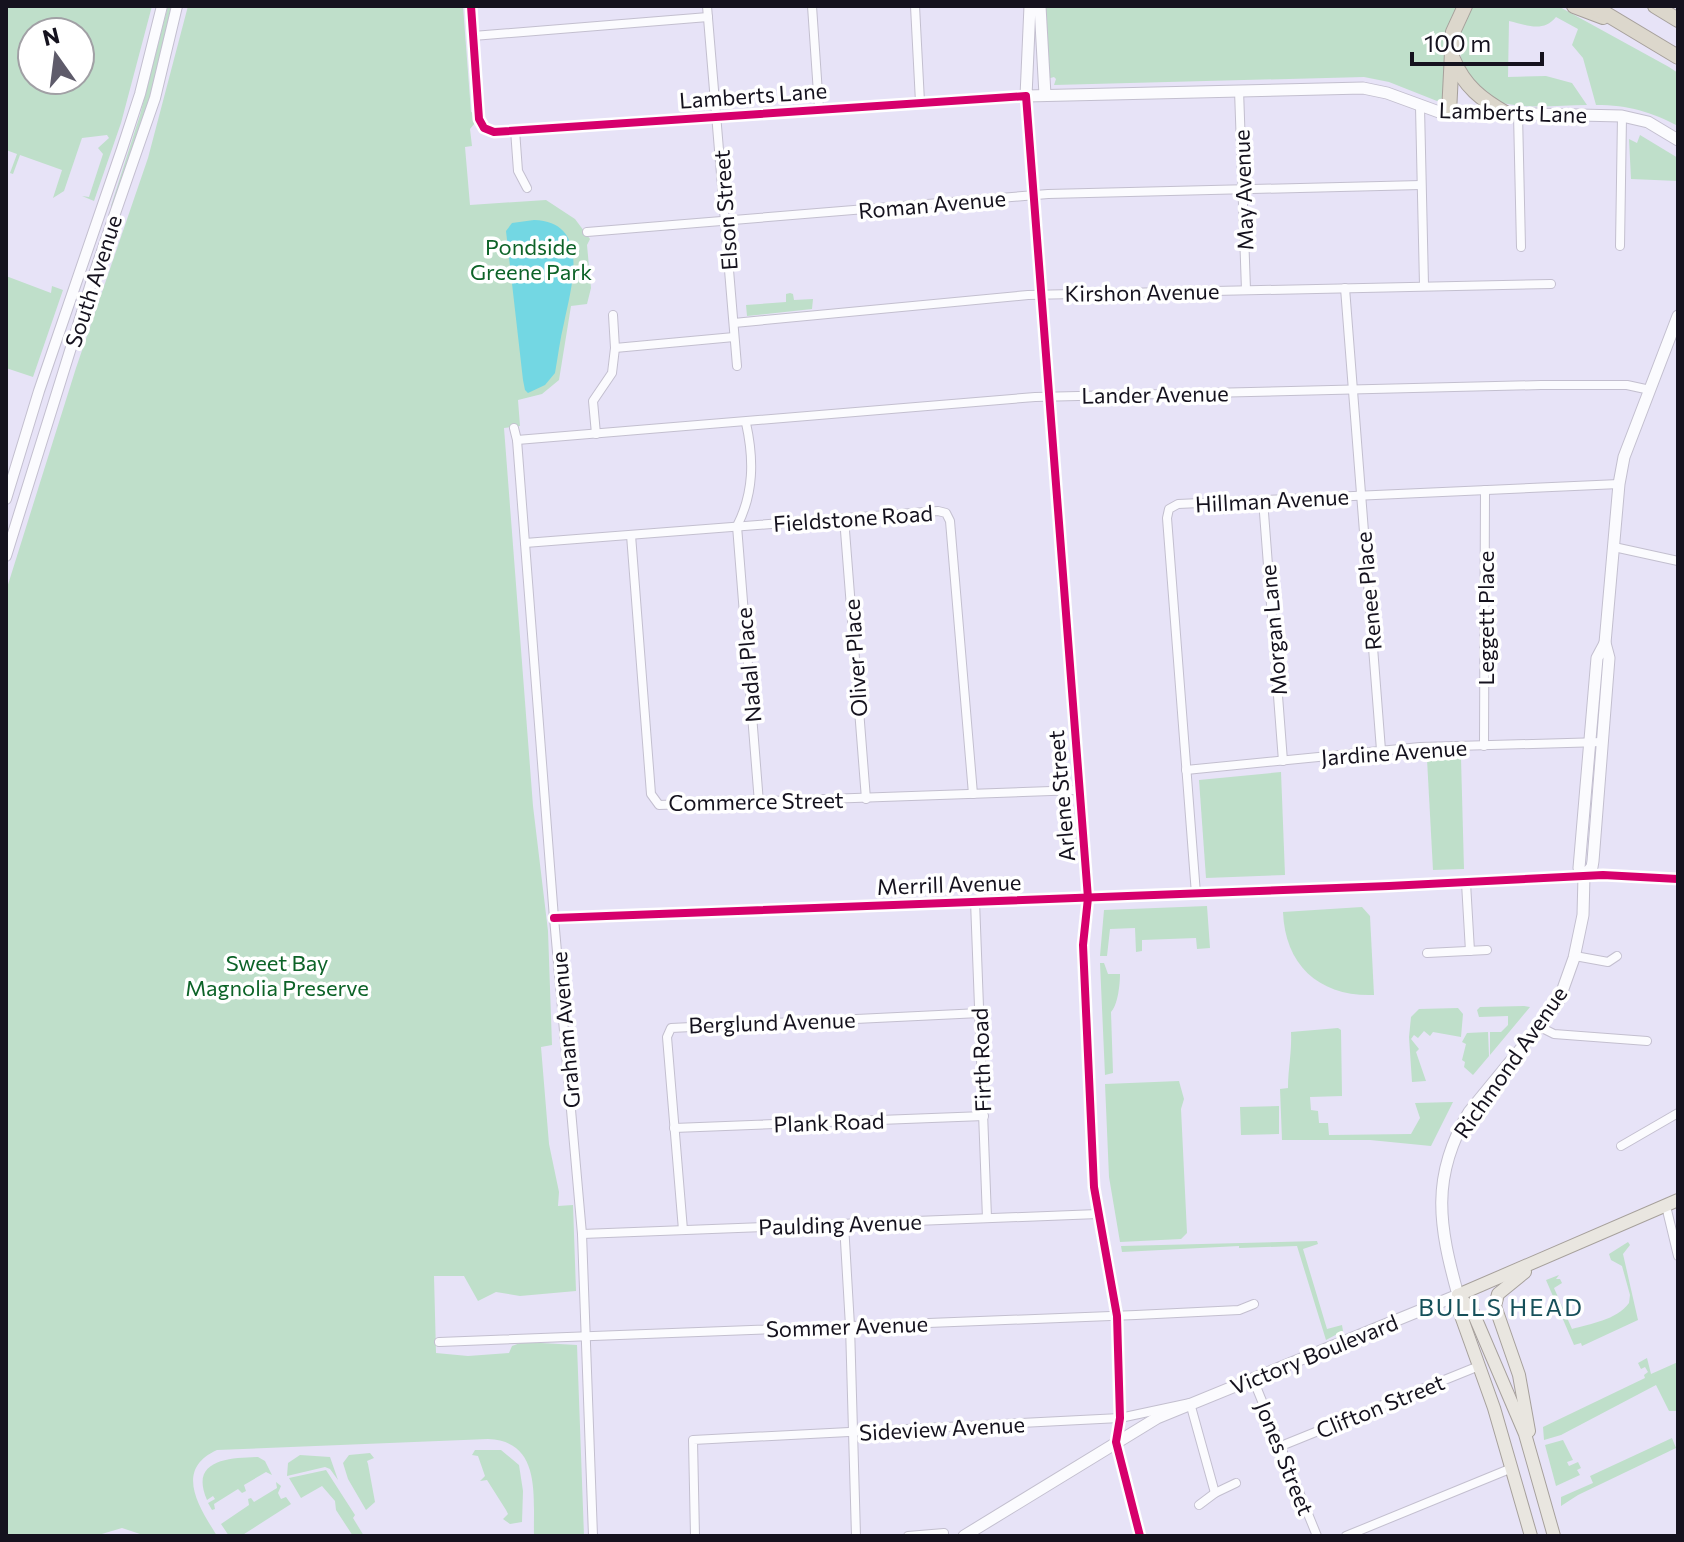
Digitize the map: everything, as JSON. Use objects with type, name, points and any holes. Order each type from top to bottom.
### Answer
[{"type":"highway","points":[[1449,113],[1455,24],[1465,6]]},
{"type":"highway","points":[[1574,6],[1624,24]]},
{"type":"highway","points":[[1593,6],[1678,57]]},
{"type":"highway","points":[[1655,6],[1678,18]]},
{"type":"highway","points":[[1668,6],[1678,18]]},
{"type":"highway","points":[[1452,56],[1467,85],[1487,102],[1512,114]]},
{"type":"main road","points":[[1026,96],[1030,6]]},
{"type":"main road","points":[[1040,6],[1045,95]]},
{"type":"main road","name":"Lamberts Lane","points":[[1026,96],[1363,88],[1449,113],[1622,116],[1648,122],[1676,137]]},
{"type":"main road","name":"Richmond Avenue","points":[[1584,876],[1592,867],[1609,658],[1605,643],[1619,484],[1624,457],[1678,316]]},
{"type":"main road","name":"Richmond Avenue","points":[[1531,1536],[1512,1468],[1460,1313],[1440,1213],[1446,1161],[1469,1112],[1559,1000],[1575,956],[1583,915],[1584,876],[1579,868],[1597,658],[1605,643]]},
{"type":"main road","name":"Victory Boulevard","points":[[964,1536],[1157,1418],[1458,1295],[1672,1203]]},
{"type":"main road","points":[[1535,1461],[1519,1375],[1495,1306],[1498,1294],[1507,1285],[1546,1258]]},
{"type":"main road","name":"Richmond Avenue","points":[[1458,1295],[1472,1310],[1481,1329],[1535,1461],[1554,1536]]},
{"type":"street","name":"South Avenue","points":[[6,499],[39,391],[131,122],[162,6]]},
{"type":"street","name":"South Avenue","points":[[6,556],[93,277],[155,98],[177,6]]},
{"type":"street","points":[[471,6],[473,36],[708,17]]},
{"type":"street","name":"Elson Street","points":[[707,6],[737,366]]},
{"type":"street","points":[[812,6],[819,108]]},
{"type":"street","points":[[915,6],[920,102]]},
{"type":"street","name":"Lamberts Lane","points":[[473,36],[479,119],[484,128],[494,132],[1026,96]]},
{"type":"street","name":"May Avenue","points":[[1239,90],[1246,290]]},
{"type":"street","name":"Arlene Street","points":[[1026,96],[1088,898],[1083,945],[1092,1156],[1098,1214],[1117,1316],[1120,1418],[1116,1442],[1140,1536]]},
{"type":"street","points":[[1420,107],[1424,285]]},
{"type":"street","points":[[1512,114],[1521,247]]},
{"type":"street","points":[[1620,246],[1622,116]]},
{"type":"street","points":[[515,130],[518,171],[527,188]]},
{"type":"street","name":"Roman Avenue","points":[[587,232],[1033,195],[1421,185]]},
{"type":"street","name":"Kirshon Avenue","points":[[734,323],[1040,294],[1551,284]]},
{"type":"street","name":"Renee Place","points":[[1345,288],[1381,750]]},
{"type":"street","points":[[596,434],[593,401],[610,379],[615,348],[613,315]]},
{"type":"street","points":[[615,348],[734,337]]},
{"type":"street","name":"Lander Avenue","points":[[517,440],[1048,396],[1627,385],[1650,390]]},
{"type":"street","points":[[737,526],[750,492],[752,475],[746,423]]},
{"type":"street","name":"Graham Avenue","points":[[514,428],[582,1234],[593,1536]]},
{"type":"street","name":"Hillman Avenue","points":[[1196,894],[1167,513],[1172,506],[1619,484]]},
{"type":"street","name":"Leggett Place","points":[[1484,746],[1485,490]]},
{"type":"street","name":"Morgan Lane","points":[[1263,500],[1283,761]]},
{"type":"street","name":"Fieldstone Road","points":[[525,543],[938,511],[946,513],[949,516],[973,794]]},
{"type":"street","name":"Oliver Place","points":[[844,518],[866,799]]},
{"type":"street","name":"Nadal Place","points":[[737,526],[759,803]]},
{"type":"street","name":"Commerce Street","points":[[631,535],[655,803],[665,806],[1079,790]]},
{"type":"street","points":[[1614,547],[1678,561]]},
{"type":"street","name":"Jardine Avenue","points":[[1186,770],[1381,750],[1602,742]]},
{"type":"street","name":"Merrill Avenue","points":[[554,918],[1584,876],[1678,879]]},
{"type":"street","points":[[1466,883],[1470,951]]},
{"type":"street","name":"Firth Road","points":[[975,901],[987,1218]]},
{"type":"street","points":[[1427,953],[1487,950]]},
{"type":"street","points":[[1575,956],[1608,962],[1617,956]]},
{"type":"street","name":"Berglund Avenue","points":[[683,1230],[667,1037],[671,1028],[980,1013]]},
{"type":"street","points":[[1540,1027],[1554,1034],[1647,1041]]},
{"type":"street","points":[[1621,1146],[1678,1113]]},
{"type":"street","name":"Plank Road","points":[[674,1128],[984,1116]]},
{"type":"street","points":[[1672,1203],[1678,1256]]},
{"type":"street","name":"Paulding Avenue","points":[[582,1234],[1098,1214]]},
{"type":"street","points":[[844,1224],[856,1536]]},
{"type":"street","name":"Sommer Avenue","points":[[439,1342],[1117,1316],[1239,1310],[1254,1304]]},
{"type":"street","name":"Clifton Street","points":[[1281,1446],[1479,1366]]},
{"type":"street","name":"Jones Street","points":[[1253,1379],[1317,1536]]},
{"type":"street","points":[[1190,1403],[1215,1493]]},
{"type":"street","name":"Sideview Avenue","points":[[695,1536],[693,1440],[1120,1418],[1190,1403]]},
{"type":"street","points":[[1346,1536],[1512,1468]]},
{"type":"street","points":[[1199,1505],[1236,1483]]},
{"type":"street","points":[[908,1536],[944,1533]]},
{"type":"green space","points":[[6,6],[152,6],[121,123],[94,201],[82,196],[89,197],[103,154],[98,148],[109,138],[107,135],[82,138],[64,191],[53,198],[62,170],[20,155],[13,174],[10,173],[17,154],[6,150]]},
{"type":"green space","points":[[168,6],[174,6],[145,117],[114,205],[111,206],[140,115]]},
{"type":"green space","name":"Sweet Bay Magnolia Preserve","points":[[188,6],[463,6],[471,112],[474,113],[475,123],[470,129],[472,146],[465,147],[470,205],[546,200],[575,219],[590,239],[587,245],[591,288],[587,304],[571,306],[559,380],[542,394],[518,400],[520,426],[504,428],[533,806],[548,931],[552,1045],[541,1047],[549,1144],[559,1192],[558,1206],[573,1205],[576,1291],[520,1296],[496,1292],[478,1301],[464,1276],[434,1276],[436,1353],[468,1356],[509,1353],[512,1346],[523,1342],[577,1345],[584,1536],[534,1536],[533,1489],[526,1460],[505,1442],[488,1439],[217,1450],[204,1458],[196,1468],[193,1479],[198,1502],[217,1536],[146,1536],[122,1528],[95,1536],[6,1536],[6,591],[76,368],[148,158]]},
{"type":"green space","points":[[1044,6],[1461,6],[1444,97],[1437,101],[1389,82],[1364,77],[1054,85],[1054,77],[1047,79]]},
{"type":"green space","points":[[1473,6],[1558,6],[1669,67],[1678,73],[1678,126],[1639,110],[1596,105],[1583,58],[1572,45],[1578,29],[1556,17],[1540,26],[1509,21],[1508,77],[1546,76],[1572,83],[1587,105],[1521,106],[1486,96],[1475,86],[1462,61],[1461,32]]},
{"type":"green space","points":[[1640,135],[1678,158],[1678,181],[1631,179],[1629,139],[1637,143]]},
{"type":"green space","points":[[6,276],[51,293],[52,286],[63,290],[33,377],[6,368]]},
{"type":"green space","points":[[790,293],[794,300],[813,299],[812,309],[747,316],[746,305],[786,302],[786,294]]},
{"type":"green space","points":[[1461,758],[1464,869],[1433,870],[1427,759]]},
{"type":"green space","points":[[1281,772],[1285,875],[1206,878],[1199,780]]},
{"type":"green space","points":[[1207,906],[1210,948],[1197,949],[1196,938],[1142,940],[1142,951],[1136,952],[1135,928],[1110,929],[1107,956],[1100,956],[1104,910]]},
{"type":"green space","points":[[1362,907],[1370,916],[1374,995],[1355,994],[1322,984],[1298,963],[1285,931],[1283,912]]},
{"type":"green space","points":[[1100,963],[1104,963],[1108,974],[1120,974],[1117,1000],[1111,1012],[1113,1073],[1105,1075]]},
{"type":"green space","points":[[1480,1007],[1530,1007],[1490,1055],[1490,1032],[1501,1032],[1508,1025],[1508,1016],[1479,1017],[1477,1010]]},
{"type":"green space","points":[[1458,1008],[1463,1014],[1461,1037],[1433,1032],[1430,1036],[1424,1031],[1418,1038],[1414,1035],[1411,1039],[1419,1049],[1416,1052],[1426,1081],[1412,1082],[1409,1037],[1411,1017],[1419,1009]]},
{"type":"green space","points":[[1341,1030],[1342,1096],[1310,1097],[1311,1110],[1318,1111],[1319,1123],[1328,1123],[1329,1135],[1411,1134],[1420,1118],[1415,1103],[1453,1102],[1431,1146],[1370,1140],[1282,1140],[1280,1089],[1288,1088],[1291,1032]]},
{"type":"green space","points":[[1488,1032],[1489,1056],[1473,1075],[1464,1067],[1462,1060],[1466,1044],[1462,1042],[1467,1033]]},
{"type":"green space","points":[[1179,1081],[1184,1099],[1181,1109],[1187,1233],[1181,1239],[1120,1242],[1109,1177],[1105,1084]]},
{"type":"green space","points":[[1279,1106],[1279,1134],[1241,1135],[1240,1107]]},
{"type":"green space","points":[[1317,1241],[1318,1244],[1303,1249],[1327,1329],[1342,1325],[1343,1331],[1326,1340],[1297,1246],[1122,1252],[1121,1246]]},
{"type":"green space","points":[[1628,1242],[1630,1245],[1623,1254],[1638,1320],[1582,1346],[1581,1343],[1574,1345],[1546,1280],[1559,1275],[1556,1279],[1562,1283],[1554,1288],[1572,1329],[1617,1314],[1629,1303],[1630,1295],[1622,1266],[1611,1260],[1609,1254]]},
{"type":"green space","points":[[1647,1358],[1651,1374],[1678,1362],[1678,1411],[1669,1411],[1656,1385],[1561,1435],[1544,1440],[1543,1427],[1645,1378],[1648,1372],[1645,1367],[1641,1369],[1638,1363]]},
{"type":"green space","points":[[1672,1438],[1676,1448],[1561,1506],[1561,1497],[1593,1483],[1590,1476]]},
{"type":"green space","points":[[1563,1440],[1573,1460],[1567,1462],[1569,1466],[1578,1462],[1580,1475],[1556,1486],[1545,1445]]},
{"type":"green space","points":[[475,1450],[501,1450],[519,1465],[523,1491],[522,1522],[510,1524],[503,1519],[508,1514],[506,1510],[487,1480],[480,1481],[485,1476],[478,1456],[472,1455]]},
{"type":"green space","points":[[370,1453],[374,1458],[367,1461],[375,1502],[366,1510],[348,1479],[343,1463],[349,1455]]},
{"type":"green space","points":[[300,1455],[330,1457],[338,1480],[325,1467],[287,1476],[288,1463]]},
{"type":"green space","points":[[258,1457],[265,1461],[272,1475],[266,1472],[244,1485],[246,1491],[242,1493],[238,1489],[214,1504],[215,1509],[212,1510],[208,1503],[215,1499],[213,1496],[207,1500],[203,1486],[203,1476],[208,1469],[225,1460]]},
{"type":"green space","points":[[326,1470],[355,1515],[353,1518],[364,1536],[353,1536],[336,1510],[335,1501],[322,1486],[301,1498],[289,1478]]},
{"type":"green space","points":[[276,1482],[281,1486],[278,1493],[281,1499],[286,1497],[291,1504],[241,1536],[229,1536],[221,1524],[249,1505],[248,1499],[254,1502],[277,1488]]},
{"type":"water","points":[[534,220],[552,224],[564,232],[571,244],[573,276],[555,373],[545,385],[528,393],[523,380],[506,231],[512,223]]},
{"type":"cycle path","points":[[471,6],[479,119],[484,128],[494,132],[1026,96],[1088,898],[1083,945],[1094,1187],[1117,1316],[1120,1418],[1116,1442],[1140,1536]]},
{"type":"cycle path","points":[[554,918],[1603,875],[1678,879]]},
{"type":"district","name":"BULLS HEAD","points":[[1501,1306]]},
{"type":"park label","name":"Pondside Greene Park","points":[[531,258]]}]
